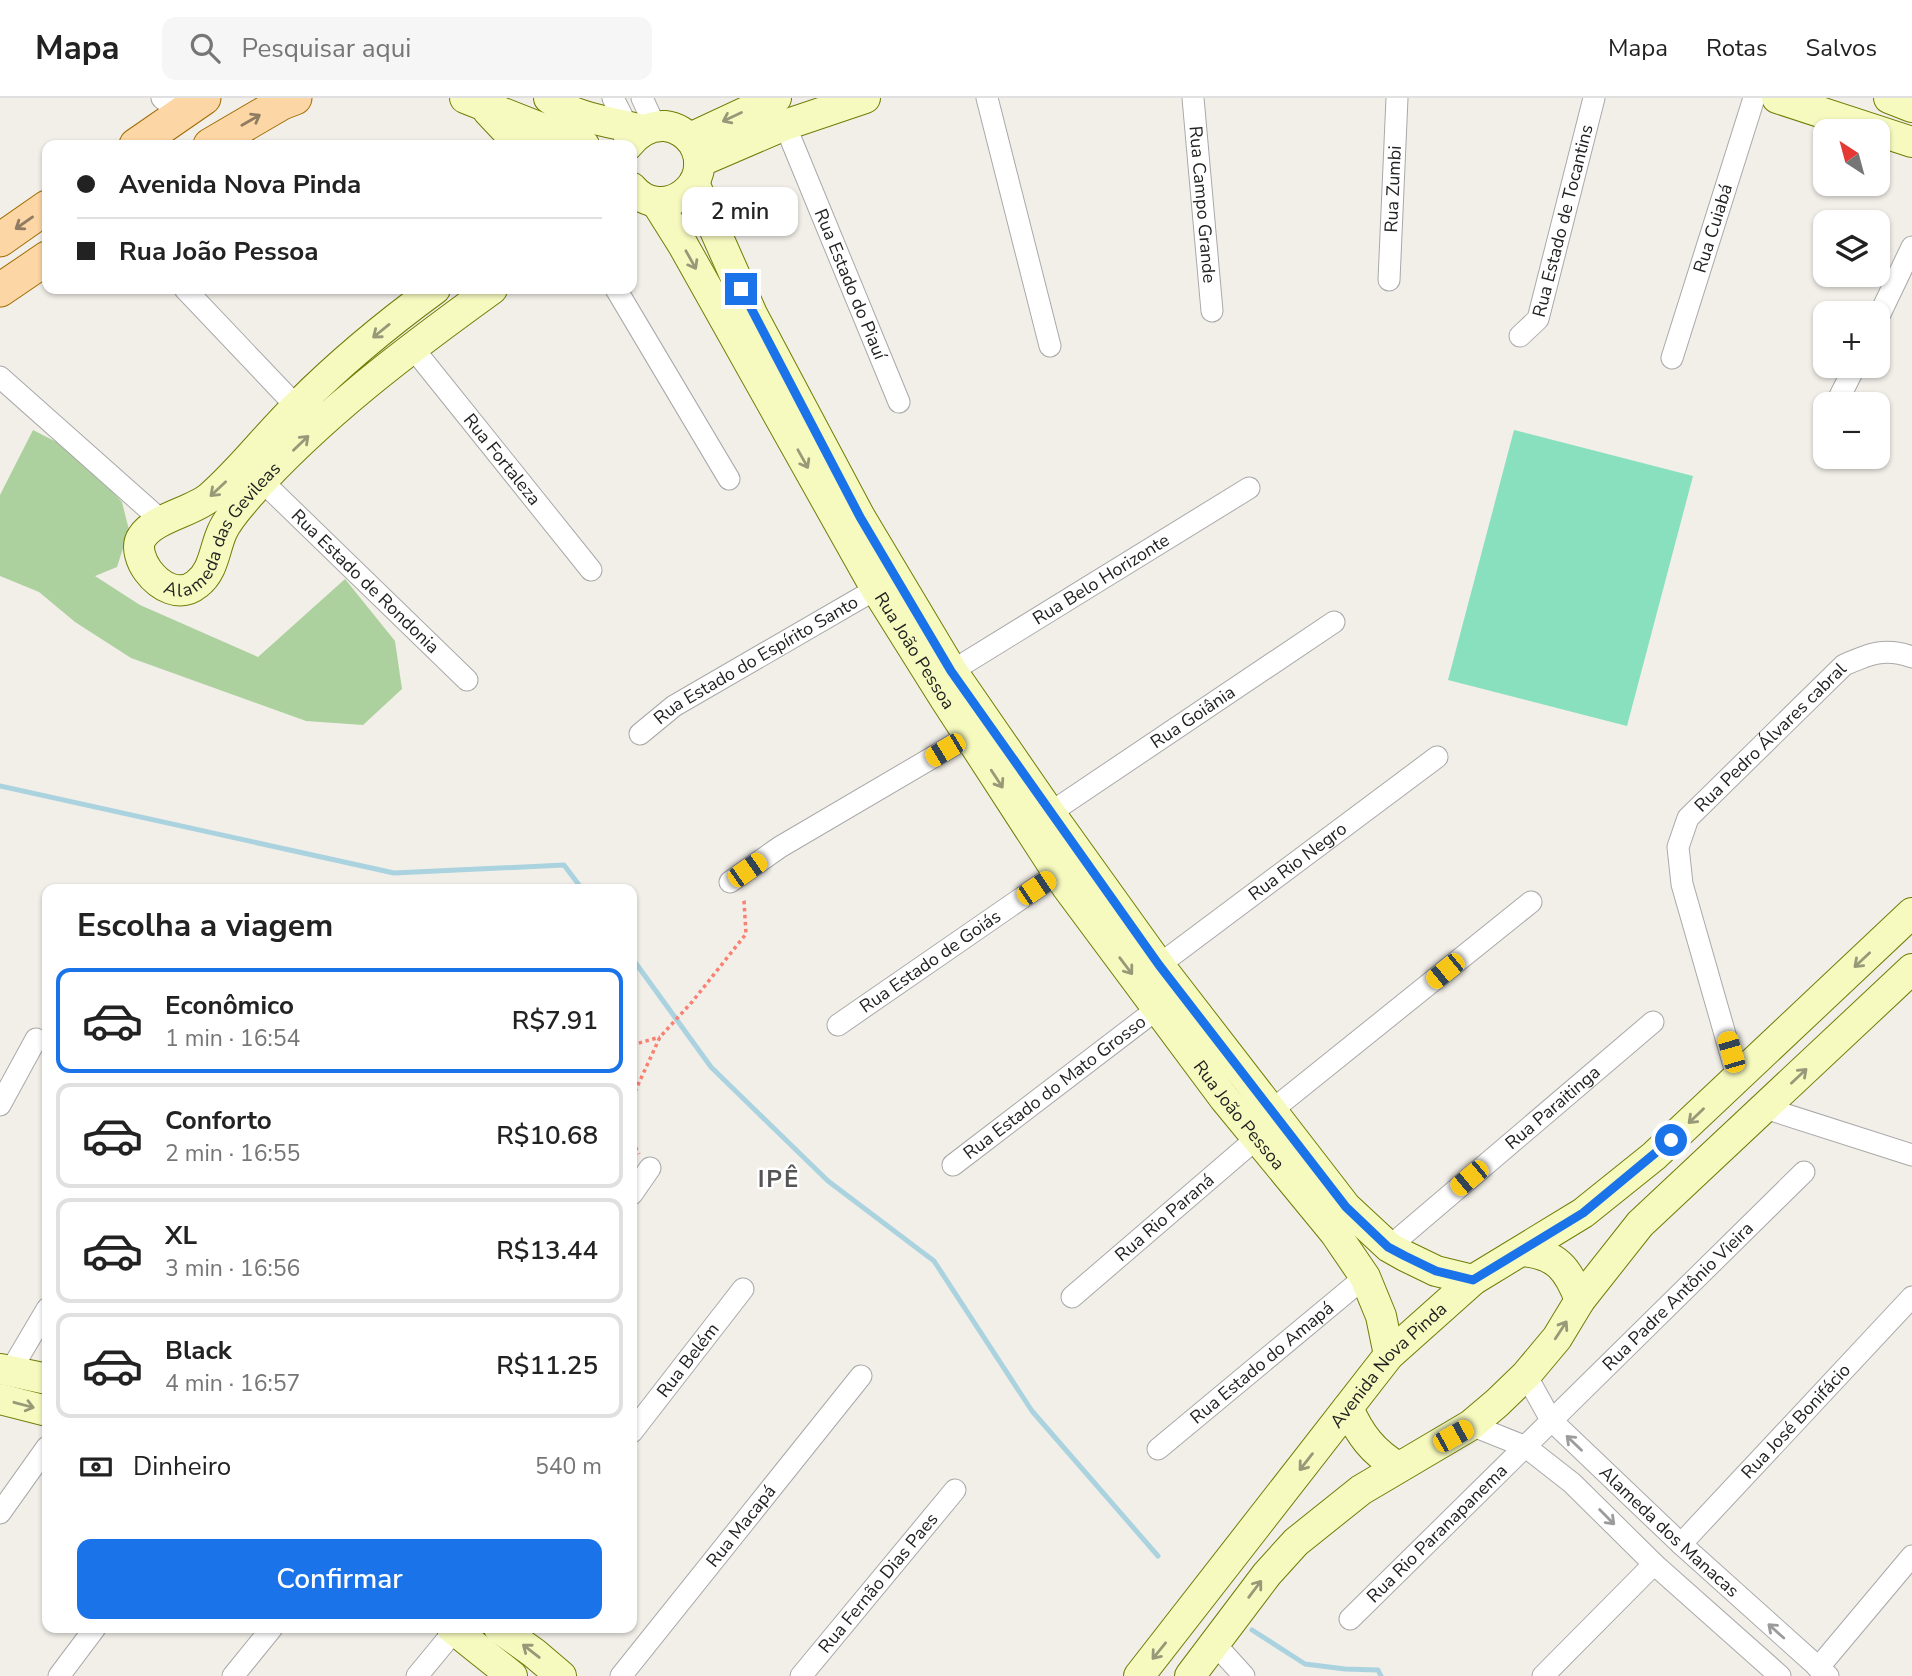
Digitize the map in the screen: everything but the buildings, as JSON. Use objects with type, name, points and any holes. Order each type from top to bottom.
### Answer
[{"type":"main road","points":[[219,140],[295,98]]},
{"type":"main road","points":[[142,140],[183,103]]},
{"type":"main road","points":[[0,240],[42,211]]},
{"type":"main road","points":[[0,290],[42,261]]},
{"type":"street","points":[[549,98],[578,113],[638,132],[668,126],[680,131],[695,161]]},
{"type":"street","points":[[613,98],[638,132]]},
{"type":"street","points":[[638,132],[642,98]]},
{"type":"street","points":[[641,198],[678,198],[695,161],[780,111],[865,98]]},
{"type":"street","points":[[987,98],[1051,346]]},
{"type":"street","name":"Rua Campo Grande","points":[[1193,98],[1212,311]]},
{"type":"street","name":"Rua Zumbi","points":[[1389,281],[1397,98]]},
{"type":"street","name":"Rua Estado de Tocantins","points":[[1520,336],[1538,319],[1594,98]]},
{"type":"street","name":"Rua Cuiabá","points":[[1672,358],[1754,98]]},
{"type":"street","points":[[1777,98],[1912,142]]},
{"type":"street","points":[[1889,98],[1912,107]]},
{"type":"street","points":[[473,101],[501,122],[516,140]]},
{"type":"street","points":[[473,101],[571,140]]},
{"type":"street","name":"Rua Estado do Piauí","points":[[780,111],[899,402]]},
{"type":"street","name":"Rua João Pessoa","points":[[695,161],[752,314],[860,517],[951,671],[1159,965],[1346,1207],[1388,1247],[1436,1271],[1473,1280]]},
{"type":"street","name":"Rua João Pessoa","points":[[641,198],[683,245],[876,589],[1058,873],[1157,1009],[1335,1233],[1365,1277],[1381,1316],[1389,1355]]},
{"type":"street","points":[[1886,301],[1912,247]]},
{"type":"street","points":[[190,294],[296,406]]},
{"type":"street","name":"Alameda das Gevileas","points":[[424,294],[296,406],[253,455],[207,499],[163,522],[143,536],[139,543],[140,555],[148,571],[163,586],[176,591],[187,590],[197,584],[208,573],[222,532],[235,511],[262,481],[338,409],[412,347],[485,294]]},
{"type":"street","points":[[619,294],[729,479]]},
{"type":"street","name":"Rua Fortaleza","points":[[412,347],[591,570]]},
{"type":"street","points":[[0,377],[163,522]]},
{"type":"street","name":"Rua Estado de Rondonia","points":[[262,481],[467,680]]},
{"type":"street","name":"Rua Belo Horizonte","points":[[951,671],[1249,488]]},
{"type":"street","name":"Rua Estado do Espírito Santo","points":[[640,734],[674,706],[876,589]]},
{"type":"street","name":"Rua Goiânia","points":[[1050,813],[1334,622]]},
{"type":"street","name":"Rua Pedro Álvares cabral","points":[[1737,1076],[1682,884],[1678,847],[1688,818],[1844,666],[1872,653],[1898,652],[1912,657]]},
{"type":"street","points":[[730,882],[780,847],[969,736]]},
{"type":"street","name":"Rua Rio Negro","points":[[1159,965],[1437,757]]},
{"type":"street","name":"Rua Estado de Goiás","points":[[838,1025],[1058,873]]},
{"type":"street","points":[[1271,1111],[1531,902]]},
{"type":"street","name":"Avenida Nova Pinda","points":[[1139,1676],[1389,1355],[1473,1280],[1583,1213],[1654,1156],[1912,913]]},
{"type":"street","points":[[1190,1676],[1267,1574],[1296,1542],[1361,1490],[1471,1425],[1526,1375],[1557,1338],[1580,1300],[1640,1224],[1912,969]]},
{"type":"street","name":"Rua Estado do Mato Grosso","points":[[953,1165],[1157,1009]]},
{"type":"street","name":"Rua Paraitinga","points":[[1388,1247],[1653,1021]]},
{"type":"street","points":[[0,1104],[36,1039]]},
{"type":"street","points":[[1765,1108],[1912,1155]]},
{"type":"street","name":"Rua Rio Paraná","points":[[1072,1297],[1257,1138]]},
{"type":"street","points":[[637,1187],[650,1168]]},
{"type":"street","name":"Rua Padre Antônio Vieira","points":[[1526,1447],[1804,1172]]},
{"type":"street","points":[[1522,1251],[1541,1252],[1549,1256],[1562,1267],[1580,1300]]},
{"type":"street","name":"Rua Estado do Amapá","points":[[1158,1449],[1365,1277]]},
{"type":"street","name":"Rua Belém","points":[[637,1426],[743,1289]]},
{"type":"street","name":"Rua José Bonifácio","points":[[1681,1544],[1912,1297]]},
{"type":"street","points":[[42,1316],[6,1370],[42,1378]]},
{"type":"street","name":"Alameda dos Manacas","points":[[1526,1375],[1551,1420],[1681,1544],[1823,1672]]},
{"type":"street","name":"Rua Macapá","points":[[621,1676],[862,1376]]},
{"type":"street","points":[[0,1399],[42,1410]]},
{"type":"street","points":[[1348,1408],[1359,1432],[1370,1446],[1398,1467]]},
{"type":"street","name":"Alameda dos Manacas","points":[[1471,1425],[1526,1447],[1572,1483],[1654,1564],[1775,1674]]},
{"type":"street","name":"Rua Rio Paranapanema","points":[[1350,1619],[1526,1447]]},
{"type":"street","points":[[0,1513],[42,1454]]},
{"type":"street","name":"Rua Fernão Dias Paes","points":[[801,1676],[955,1490]]},
{"type":"street","points":[[1823,1672],[1912,1556]]},
{"type":"street","points":[[1542,1676],[1654,1564]]},
{"type":"street","points":[[60,1676],[92,1633]]},
{"type":"street","points":[[233,1676],[268,1633]]},
{"type":"street","points":[[417,1676],[451,1633]]},
{"type":"street","points":[[459,1633],[512,1676]]},
{"type":"street","points":[[506,1633],[561,1676]]},
{"type":"street","points":[[1214,1644],[1244,1676]]},
{"type":"path","points":[[637,1087],[660,1037],[692,1002],[746,934],[744,901],[730,882]]},
{"type":"path","points":[[637,1044],[660,1037]]},
{"type":"green space","points":[[33,430],[74,451],[122,502],[129,530],[117,567],[95,576],[140,605],[258,657],[345,579],[395,641],[402,689],[363,725],[306,721],[131,658],[75,622],[39,592],[0,576],[0,495]]},
{"type":"green space","points":[[1514,430],[1693,476],[1627,726],[1448,680]]},
{"type":"waterway","points":[[0,786],[394,873],[564,865],[578,884]]},
{"type":"waterway","points":[[637,965],[711,1067],[828,1181],[934,1261],[1032,1411],[1158,1556]]},
{"type":"waterway","points":[[1252,1630],[1305,1664],[1378,1670],[1381,1676]]},
{"type":"district","name":"IPÊ","points":[[779,1179]]},
{"type":"route","points":[[741,289],[860,517],[951,671],[1159,965],[1346,1207],[1388,1247],[1436,1271],[1473,1280],[1583,1213],[1671,1140]]}]
